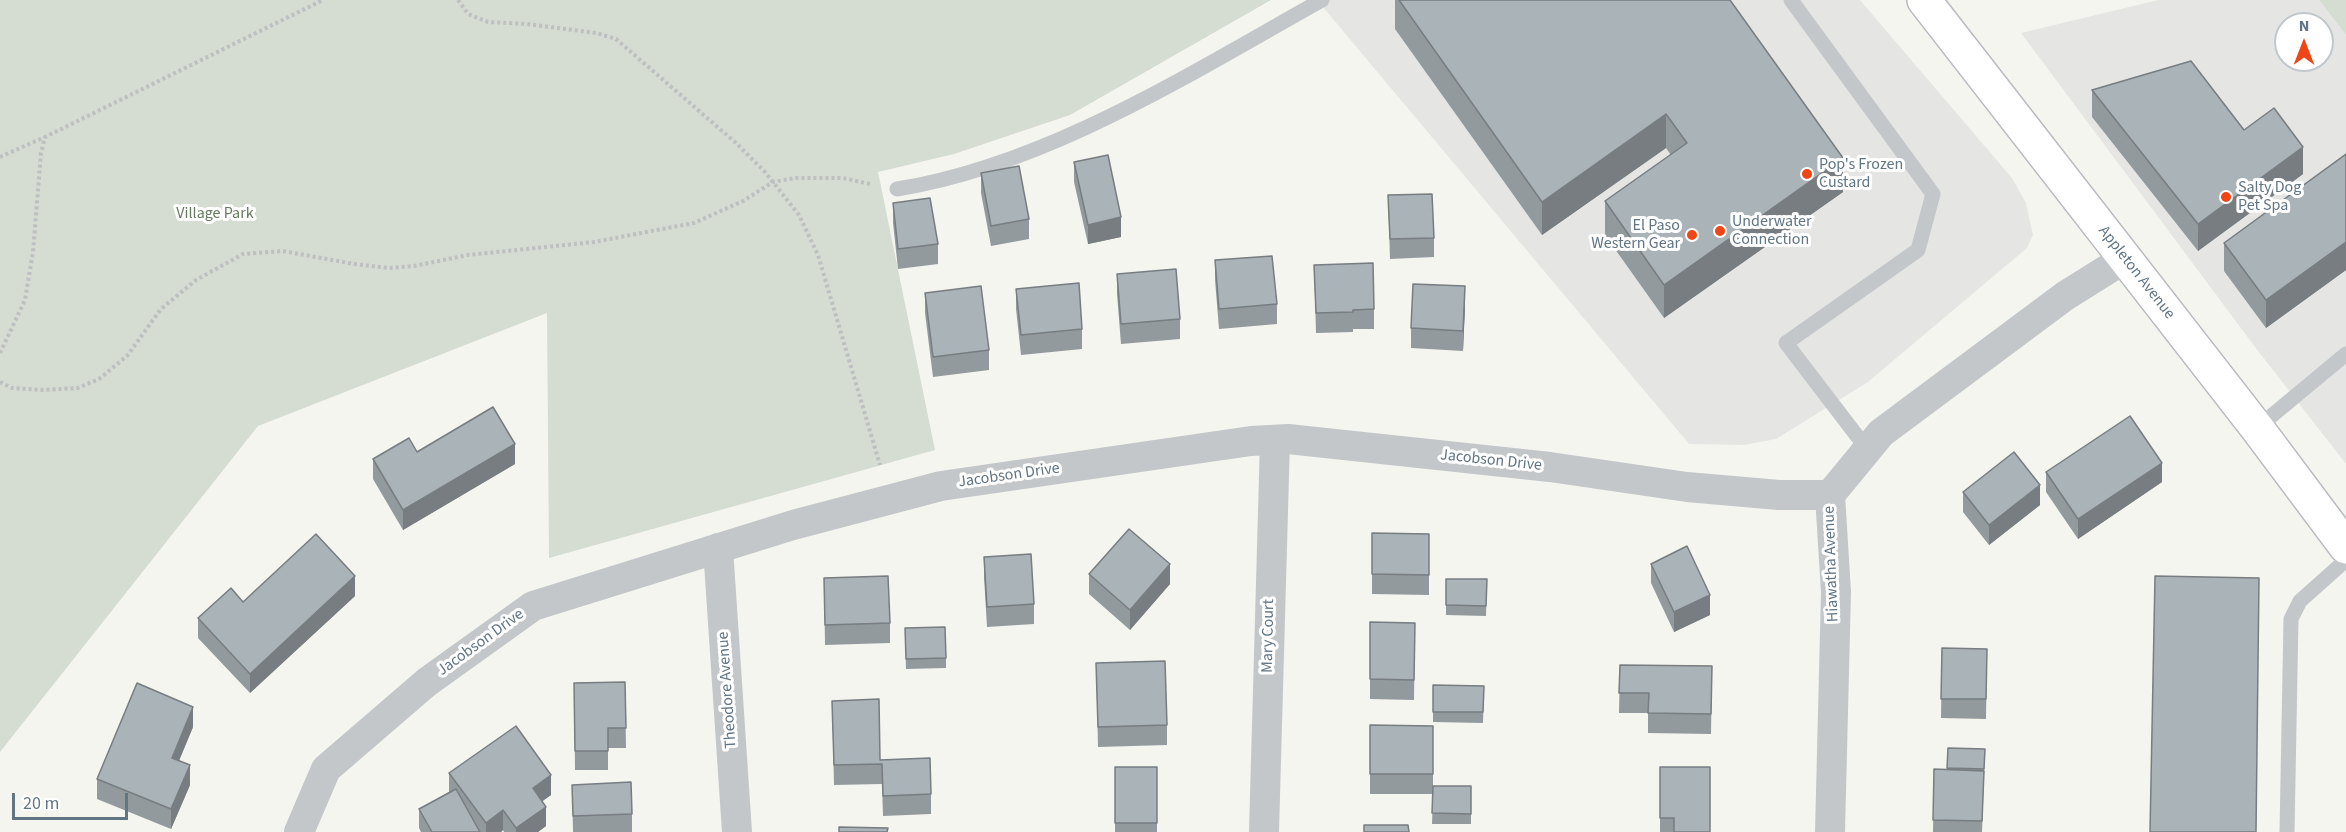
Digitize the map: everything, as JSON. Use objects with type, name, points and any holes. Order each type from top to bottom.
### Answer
[{"type":"main road","name":"Appleton Avenue","points":[[1924,0],[2257,428],[2346,548]]},
{"type":"street","name":"Hiawatha Avenue","points":[[1830,832],[1836,592],[1830,495],[1881,434],[2066,297],[2124,259]]},
{"type":"street","name":"Jacobson Drive","points":[[299,832],[326,769],[427,682],[533,606],[793,525],[941,486],[1251,441],[1288,439],[1550,467],[1687,488],[1779,495],[1830,495]]},
{"type":"street","name":"Mary Court","points":[[1264,832],[1275,440]]},
{"type":"street","name":"Theodore Avenue","points":[[718,548],[737,832]]},
{"type":"lane","points":[[897,189],[933,183],[971,172],[1082,130],[1190,74],[1322,0]]},
{"type":"lane","points":[[1791,0],[1933,194],[1918,250],[1786,343],[1867,449]]},
{"type":"lane","points":[[2257,428],[2346,354]]},
{"type":"lane","points":[[2287,832],[2291,619],[2300,601],[2346,560]]},
{"type":"path","points":[[0,157],[323,0]]},
{"type":"path","points":[[458,0],[468,14],[488,22],[527,24],[596,33],[616,39],[736,143],[773,182],[799,215],[818,255],[890,500]]},
{"type":"path","points":[[0,353],[25,300],[33,252],[41,153],[45,137]]},
{"type":"path","points":[[0,382],[12,388],[44,390],[78,388],[99,380],[126,356],[161,309],[196,280],[243,254],[283,252],[389,268],[414,266],[468,255],[594,242],[694,223],[742,201],[773,182],[795,178],[843,178],[897,189]]},
{"type":"shaded area","points":[[1317,0],[1860,0],[2012,178],[2026,203],[2033,235],[2027,248],[1868,382],[1776,439],[1744,445],[1689,444]]},
{"type":"shaded area","points":[[2158,0],[2319,0],[2328,12],[2274,12],[2274,72],[2334,72],[2334,19],[2346,35],[2346,464],[2255,347],[2021,33]]},
{"type":"green space","name":"Village Park","points":[[0,0],[1271,0],[1070,115],[954,154],[878,172],[935,450],[549,558],[547,313],[258,426],[0,752]]},
{"type":"green space","points":[[2319,0],[2346,0],[2346,35],[2334,19],[2334,12],[2328,12]]},
{"type":"building","points":[[1399,0],[1730,0],[1843,158],[1664,285],[1605,201],[1687,143],[1666,114],[1542,202]]},
{"type":"building","points":[[2191,61],[2244,130],[2274,108],[2303,147],[2198,224],[2092,90]]},
{"type":"building","points":[[2346,154],[2346,242],[2266,300],[2224,243]]},
{"type":"building","points":[[1108,155],[1121,217],[1088,225],[1074,162]]},
{"type":"building","points":[[1019,166],[1029,219],[991,226],[981,173]]},
{"type":"building","points":[[1432,194],[1434,238],[1390,239],[1388,195]]},
{"type":"building","points":[[930,198],[938,244],[898,249],[893,203]]},
{"type":"building","points":[[1272,256],[1277,304],[1219,309],[1215,260]]},
{"type":"building","points":[[1373,263],[1374,309],[1316,313],[1314,265]]},
{"type":"building","points":[[1176,269],[1180,319],[1121,324],[1117,274]]},
{"type":"building","points":[[1079,283],[1082,329],[1021,335],[1016,289]]},
{"type":"building","points":[[1413,284],[1465,286],[1463,331],[1411,328]]},
{"type":"building","points":[[981,286],[989,350],[933,357],[925,293]]},
{"type":"building","points":[[493,407],[515,444],[403,510],[373,459],[409,438],[417,452]]},
{"type":"building","points":[[2130,416],[2162,463],[2078,519],[2046,472]]},
{"type":"building","points":[[2014,452],[2040,485],[1989,525],[1963,492]]},
{"type":"building","points":[[1129,529],[1170,564],[1130,610],[1089,574]]},
{"type":"building","points":[[1372,533],[1429,534],[1429,575],[1372,574]]},
{"type":"building","points":[[316,534],[355,576],[250,674],[198,618],[231,588],[243,602]]},
{"type":"building","points":[[1687,546],[1710,595],[1674,612],[1651,564]]},
{"type":"building","points":[[1031,554],[1034,604],[987,607],[984,557]]},
{"type":"building","points":[[888,576],[890,623],[825,625],[824,578]]},
{"type":"building","points":[[2155,576],[2259,578],[2256,832],[2150,832]]},
{"type":"building","points":[[1446,579],[1487,579],[1486,606],[1446,605]]},
{"type":"building","points":[[1370,622],[1415,623],[1414,680],[1370,679]]},
{"type":"building","points":[[945,627],[946,658],[906,659],[905,628]]},
{"type":"building","points":[[1942,648],[1987,649],[1986,699],[1941,699]]},
{"type":"building","points":[[1165,661],[1167,725],[1098,727],[1096,663]]},
{"type":"building","points":[[1620,665],[1712,666],[1711,714],[1648,713],[1649,693],[1619,693]]},
{"type":"building","points":[[625,682],[626,728],[608,728],[608,751],[575,751],[574,683]]},
{"type":"building","points":[[137,683],[193,707],[172,758],[190,765],[171,809],[97,779]]},
{"type":"building","points":[[1433,685],[1484,686],[1483,712],[1433,712]]},
{"type":"building","points":[[879,699],[880,760],[930,758],[931,794],[883,796],[882,764],[834,765],[832,701]]},
{"type":"building","points":[[1370,725],[1433,726],[1433,774],[1370,774]]},
{"type":"building","points":[[516,726],[551,775],[533,788],[546,807],[516,828],[503,810],[486,823],[449,773]]},
{"type":"building","points":[[1948,748],[1985,749],[1984,769],[1947,768]]},
{"type":"building","points":[[1115,767],[1157,767],[1157,823],[1115,823]]},
{"type":"building","points":[[1660,767],[1710,767],[1710,832],[1674,832],[1674,818],[1660,818]]},
{"type":"building","points":[[1934,769],[1984,771],[1982,821],[1933,820]]},
{"type":"building","points":[[631,782],[632,814],[573,816],[572,785]]},
{"type":"building","points":[[1433,786],[1471,786],[1471,814],[1432,813]]},
{"type":"building","points":[[456,789],[480,832],[432,832],[419,809]]},
{"type":"building","points":[[1364,825],[1408,825],[1409,832],[1364,832]]},
{"type":"building","points":[[839,827],[888,828],[887,832],[839,832]]},
{"type":"place","name":"Pop's Frozen Custard","points":[[1807,174]]},
{"type":"place","name":"Salty Dog Pet Spa","points":[[2226,197]]},
{"type":"place","name":"Underwater Connection","points":[[1720,231]]},
{"type":"place","name":"El Paso Western Gear","points":[[1692,235]]}]
